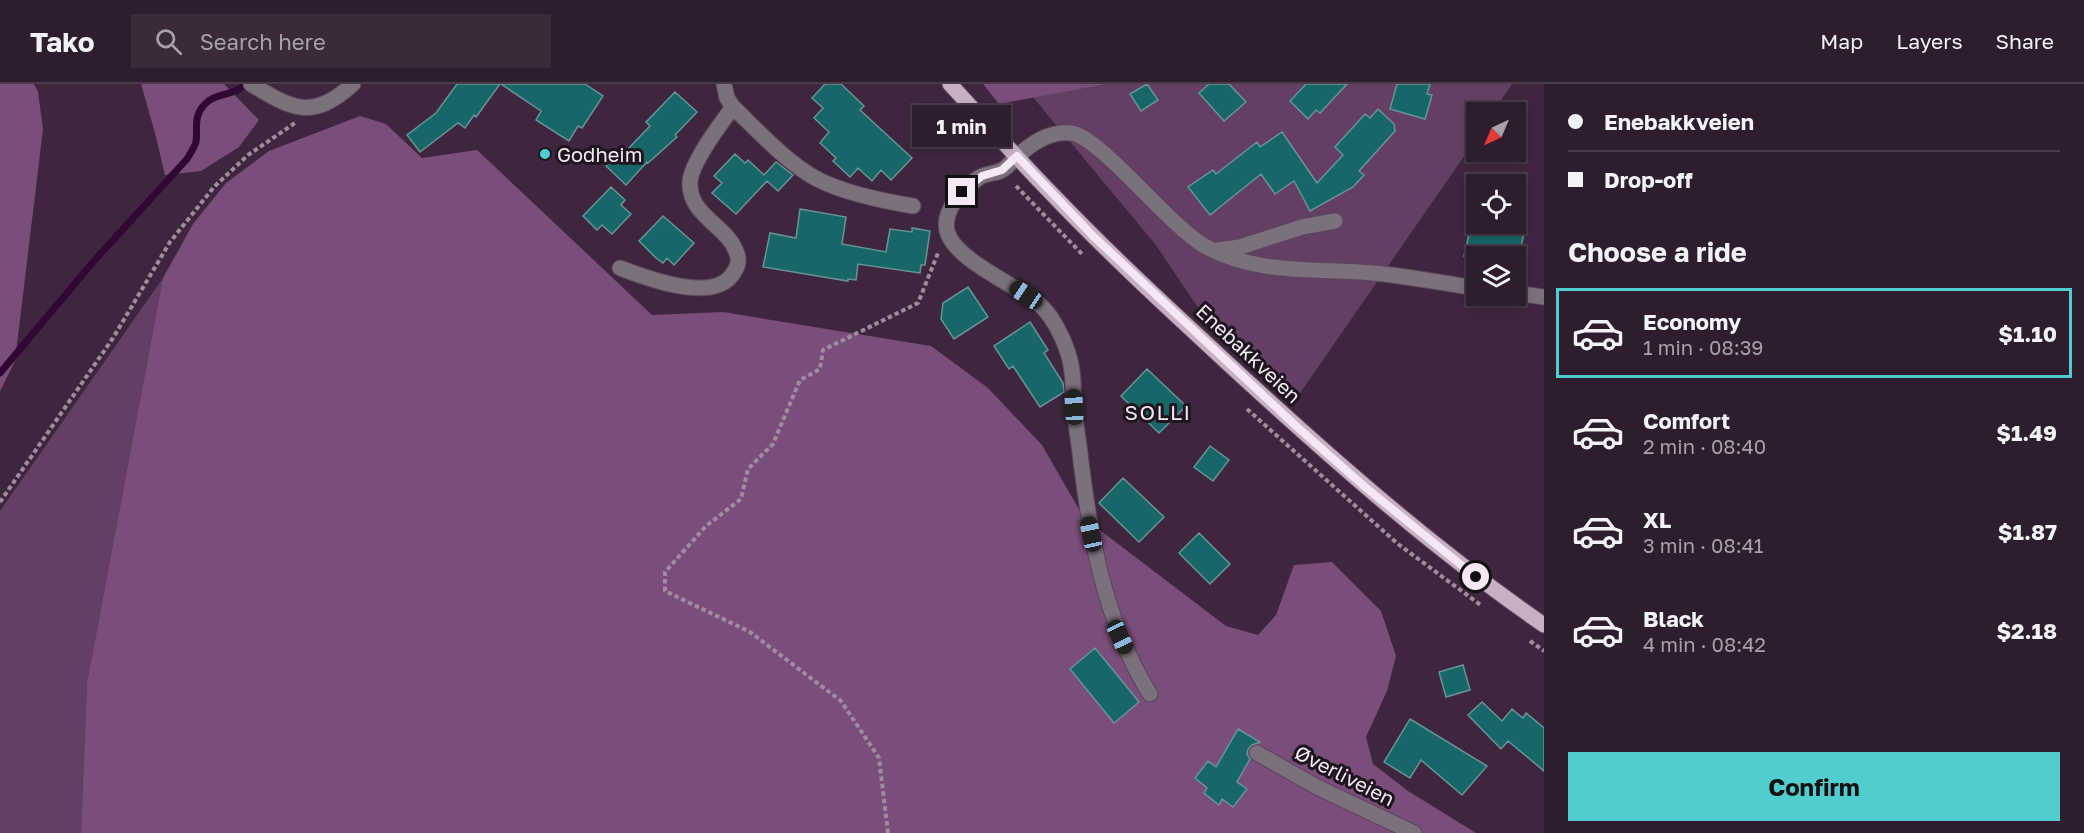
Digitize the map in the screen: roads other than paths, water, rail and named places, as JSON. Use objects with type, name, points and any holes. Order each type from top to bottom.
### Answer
[{"type":"main road","name":"Enebakkveien","points":[[950,84],[1093,236],[1333,459],[1491,589],[1544,625]]},
{"type":"street","points":[[251,84],[290,106],[310,108],[330,101],[353,84]]},
{"type":"street","points":[[724,84],[727,98],[733,107],[803,170],[819,180],[876,199],[913,206]]},
{"type":"street","points":[[620,268],[658,282],[693,287],[717,287],[728,281],[739,263],[737,252],[731,242],[700,211],[692,198],[690,184],[691,174],[733,107]]},
{"type":"street","points":[[1150,694],[1120,637],[1100,579],[1086,511],[1074,407],[1073,371],[1068,353],[1051,319],[1041,305],[979,266],[954,244],[946,222],[949,211],[962,192],[982,176],[1002,170],[1044,136],[1074,133],[1088,141],[1104,155],[1200,244],[1237,260],[1294,270],[1373,273],[1466,287]]},
{"type":"street","points":[[1215,251],[1240,248],[1302,227],[1335,221]]},
{"type":"street","points":[[1526,295],[1544,297]]},
{"type":"street","name":"Øverliveien","points":[[1257,753],[1317,787],[1414,833]]},
{"type":"waterway","points":[[0,373],[93,262],[187,159],[196,142],[197,118],[204,105],[213,98],[236,91],[246,84]]},
{"type":"place","name":"Godheim","points":[[545,154]]},
{"type":"district","name":"SOLLI","points":[[1158,412]]}]
